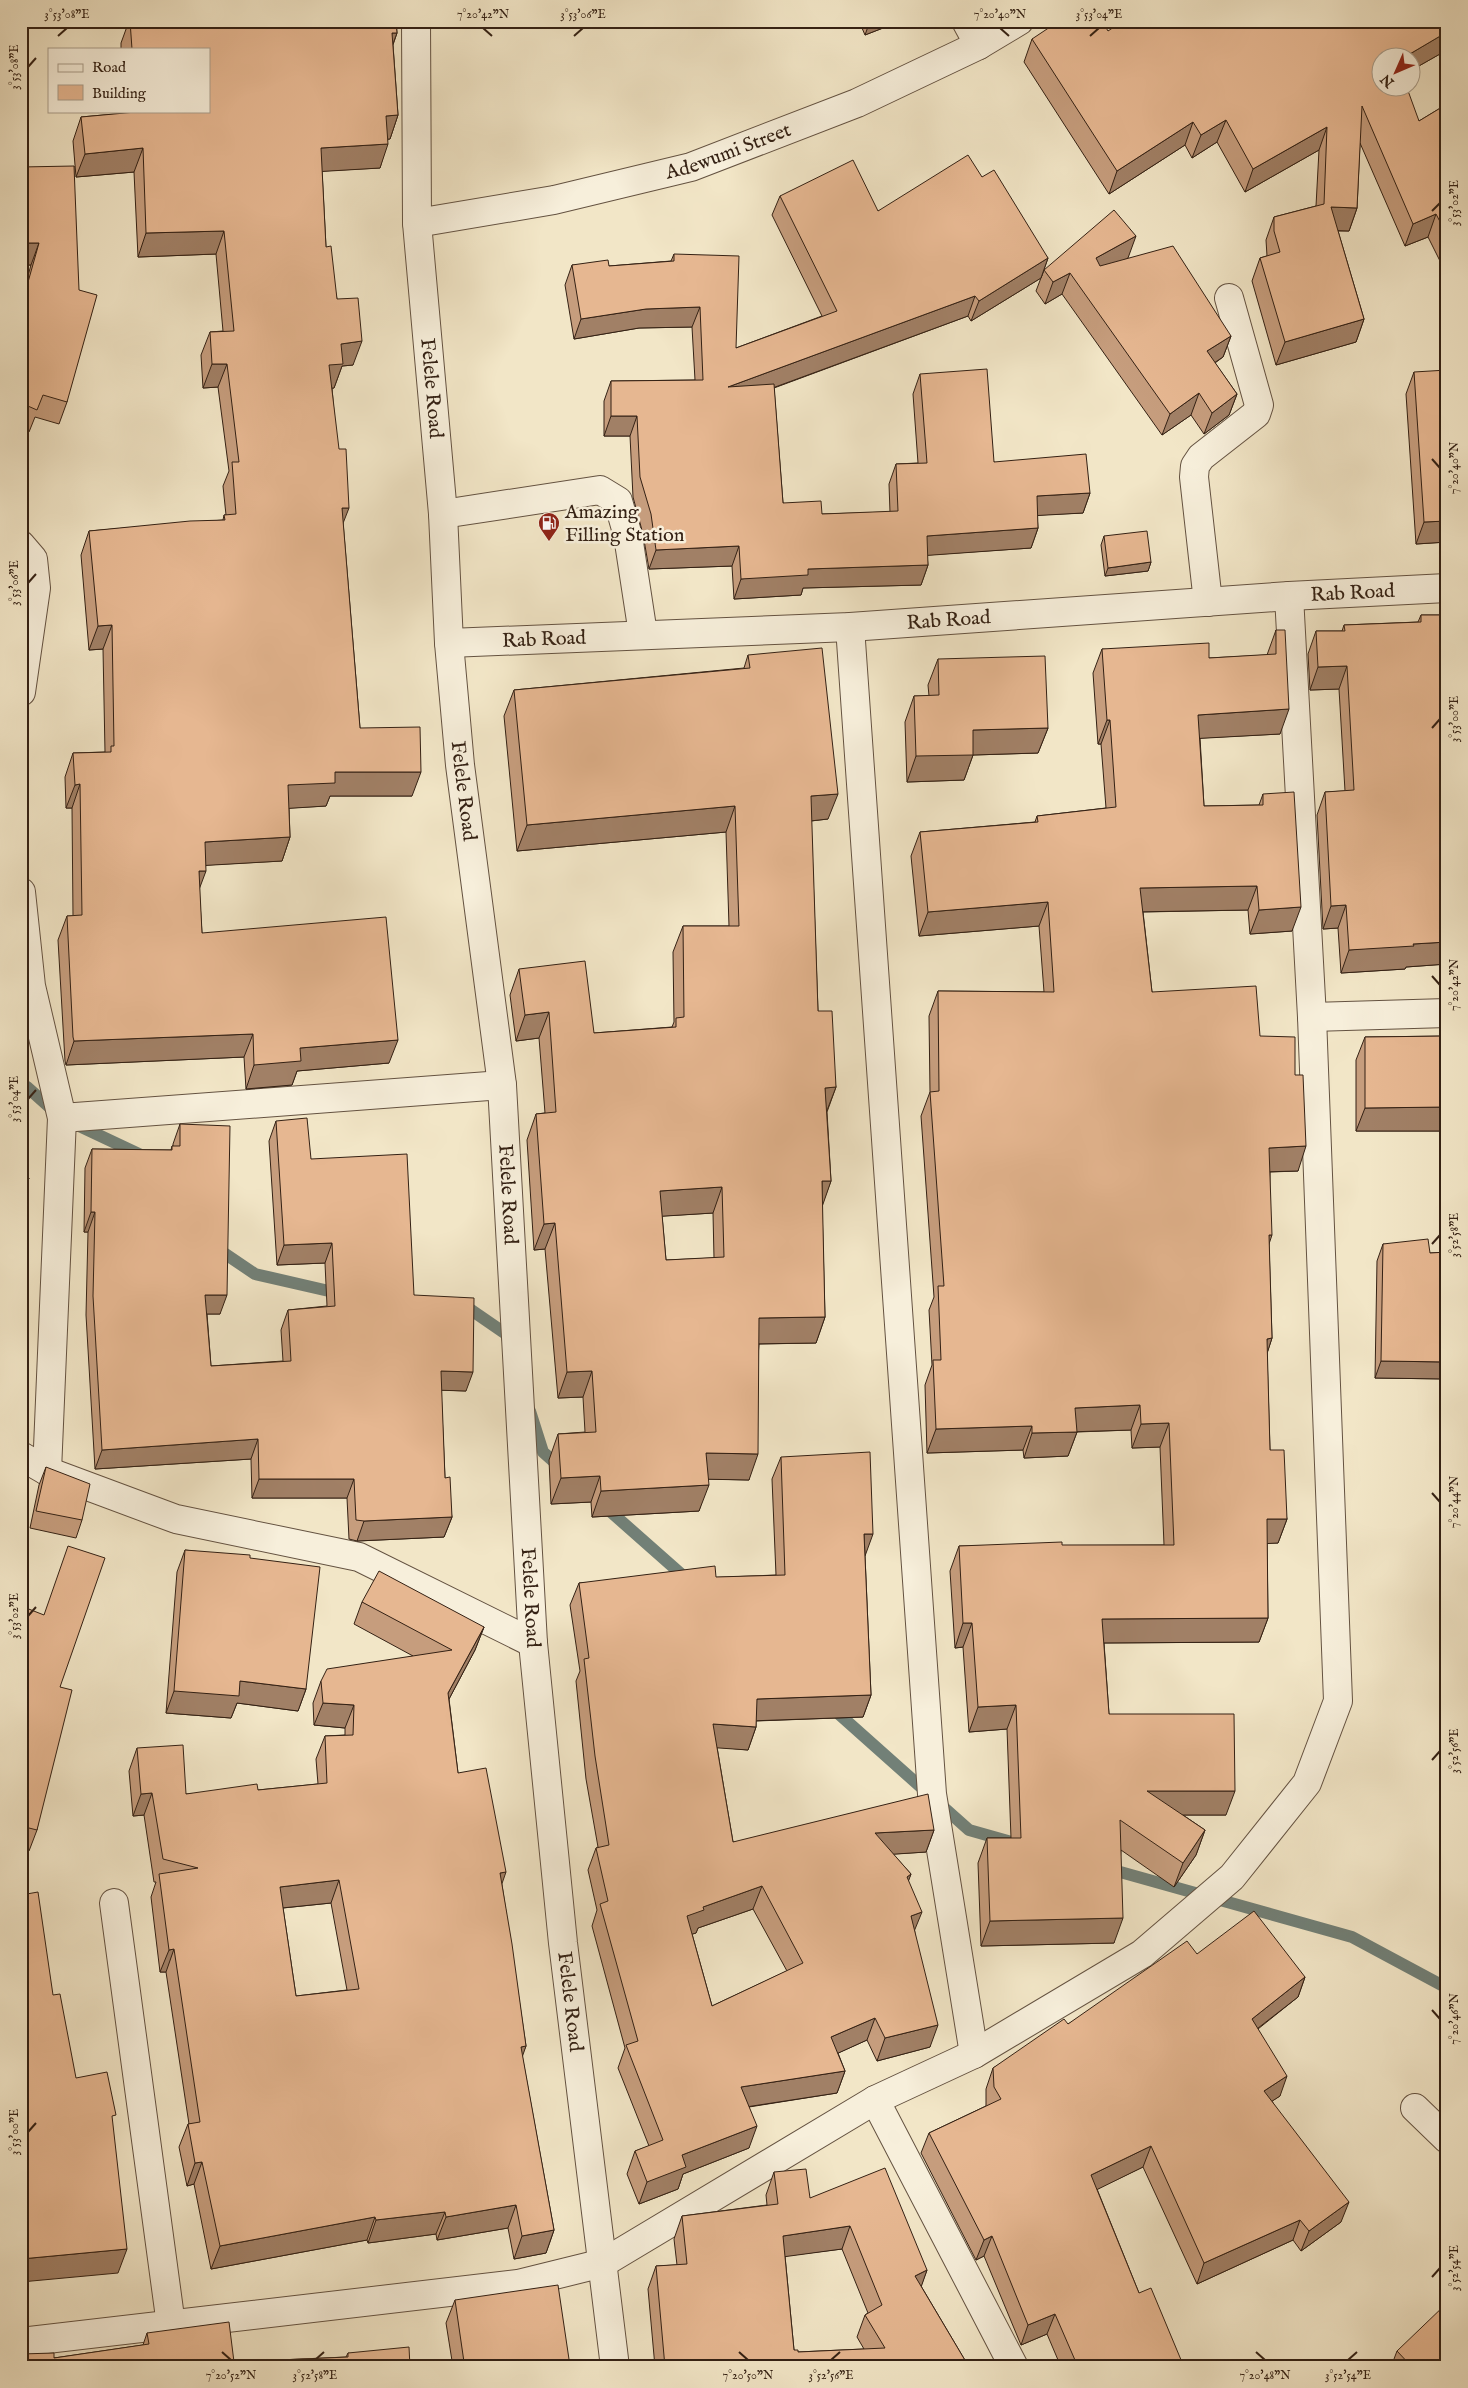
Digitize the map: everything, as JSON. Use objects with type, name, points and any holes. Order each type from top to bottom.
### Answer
[{"type":"street","name":"Felele Road","points":[[416,21],[417,223],[443,514],[449,642],[460,765],[502,1085],[533,1643],[563,1943],[615,2367]]},
{"type":"street","points":[[966,21],[979,45]]},
{"type":"street","name":"Adewumi Street","points":[[417,223],[554,200],[691,167],[857,103],[979,45],[1018,21]]},
{"type":"street","points":[[1208,602],[1194,477],[1195,466],[1201,457],[1256,414],[1259,405],[1229,298]]},
{"type":"street","points":[[443,514],[600,490],[618,502],[628,536],[643,634]]},
{"type":"street","points":[[21,545],[33,559],[36,588],[21,692]]},
{"type":"street","name":"Rab Road","points":[[449,642],[850,627],[1289,596],[1447,588]]},
{"type":"street","points":[[21,2342],[518,2284],[603,2263],[875,2100],[974,2054],[1142,1954],[1232,1877],[1307,1784],[1338,1701],[1312,1017],[1289,596]]},
{"type":"street","points":[[850,627],[932,1794],[974,2054]]},
{"type":"street","points":[[21,892],[31,986],[62,1118],[47,1471]]},
{"type":"street","points":[[1312,1017],[1447,1013]]},
{"type":"street","points":[[62,1118],[502,1085]]},
{"type":"street","points":[[21,1456],[47,1471],[176,1519],[359,1557],[533,1643]]},
{"type":"street","points":[[114,1903],[171,2325]]},
{"type":"street","points":[[875,2100],[1014,2367]]},
{"type":"street","points":[[1414,2108],[1447,2139]]},
{"type":"building","points":[[130,21],[396,21],[397,33],[392,33],[398,115],[386,116],[388,144],[321,148],[326,247],[331,246],[337,299],[358,298],[362,341],[341,344],[343,364],[329,365],[339,449],[346,449],[349,508],[342,508],[360,728],[420,727],[421,772],[335,772],[335,783],[288,785],[290,837],[205,842],[206,871],[199,871],[202,933],[386,917],[398,1040],[300,1048],[301,1061],[254,1065],[253,1034],[74,1041],[67,916],[82,915],[80,784],[75,785],[73,753],[111,752],[111,746],[114,746],[112,625],[98,626],[89,531],[190,521],[225,520],[224,515],[236,514],[232,462],[239,462],[227,364],[212,364],[210,332],[234,331],[224,231],[146,233],[143,148],[85,154],[81,117],[136,112],[210,112],[210,48],[132,48]]},
{"type":"building","points":[[1059,21],[1102,21],[1108,31],[1123,21],[1447,21],[1447,32],[1420,48],[1370,48],[1370,98],[1411,98],[1419,121],[1447,104],[1447,235],[1436,214],[1413,224],[1362,106],[1357,208],[1331,207],[1364,319],[1285,342],[1260,258],[1280,252],[1274,231],[1274,217],[1324,204],[1327,127],[1253,169],[1226,120],[1201,135],[1193,122],[1117,171],[1032,39]]},
{"type":"building","points":[[968,155],[982,177],[994,170],[1048,258],[979,301],[975,296],[728,387],[774,384],[783,503],[821,501],[822,514],[898,511],[896,464],[927,463],[920,374],[987,369],[994,462],[1086,454],[1090,493],[1037,496],[1038,528],[927,536],[928,565],[808,569],[808,575],[741,579],[739,546],[656,550],[651,514],[640,477],[637,416],[611,416],[611,381],[703,380],[700,307],[646,309],[581,319],[572,265],[608,260],[609,266],[674,261],[674,254],[739,256],[736,348],[837,311],[780,196],[853,160],[878,211]]},
{"type":"building","points":[[74,166],[79,290],[97,295],[67,402],[43,395],[37,410],[21,403],[21,307],[39,243],[21,243],[21,167]]},
{"type":"building","points":[[1114,210],[1136,236],[1096,258],[1100,266],[1173,246],[1231,336],[1207,351],[1237,394],[1212,413],[1199,393],[1170,414],[1070,273],[1053,282],[1044,270]]},
{"type":"building","points":[[1447,370],[1447,521],[1424,522],[1414,372]]},
{"type":"building","points":[[1147,531],[1151,562],[1108,568],[1104,536]]},
{"type":"building","points":[[1421,615],[1447,615],[1447,942],[1349,950],[1346,905],[1331,906],[1325,792],[1354,790],[1347,666],[1318,667],[1316,631],[1345,631],[1344,625],[1421,622]]},
{"type":"building","points":[[1276,630],[1285,630],[1289,709],[1198,715],[1204,806],[1263,805],[1263,794],[1294,792],[1301,907],[1259,910],[1257,886],[1140,888],[1152,992],[1256,986],[1260,1036],[1295,1037],[1295,1075],[1303,1075],[1306,1146],[1269,1148],[1272,1235],[1269,1235],[1272,1338],[1267,1339],[1270,1450],[1284,1450],[1287,1519],[1267,1519],[1268,1618],[1102,1619],[1109,1714],[1234,1714],[1235,1791],[1147,1791],[1205,1830],[1183,1863],[1120,1820],[1123,1918],[990,1921],[987,1838],[1021,1838],[1016,1705],[978,1707],[972,1623],[963,1623],[959,1546],[1062,1542],[1062,1545],[1174,1545],[1169,1423],[1141,1424],[1140,1405],[1075,1408],[1077,1432],[1032,1433],[1032,1426],[936,1429],[933,1360],[941,1360],[938,1286],[944,1286],[930,1092],[939,1091],[938,991],[1054,992],[1048,902],[928,912],[920,832],[1038,822],[1037,816],[1116,807],[1110,720],[1107,720],[1102,649],[1209,643],[1209,658],[1276,654]]},
{"type":"building","points":[[822,648],[838,794],[811,796],[818,1011],[832,1011],[836,1087],[825,1088],[831,1181],[822,1181],[825,1317],[759,1318],[758,1454],[706,1453],[709,1485],[601,1491],[600,1476],[561,1478],[558,1434],[596,1432],[592,1371],[567,1372],[555,1223],[544,1224],[536,1114],[556,1112],[549,1012],[525,1015],[519,969],[585,961],[594,1033],[676,1027],[676,1018],[684,1017],[683,926],[739,926],[735,806],[527,825],[514,690],[750,668],[748,655]],"holes":[[[722,1187],[724,1257],[666,1260],[660,1191]]]},
{"type":"building","points":[[1045,656],[1048,728],[973,730],[973,755],[916,756],[914,696],[939,695],[938,659]]},
{"type":"building","points":[[1447,1036],[1447,1107],[1365,1108],[1365,1037]]},
{"type":"building","points":[[307,1118],[311,1159],[407,1154],[414,1295],[474,1298],[473,1372],[441,1371],[445,1478],[450,1477],[452,1517],[356,1520],[354,1479],[259,1479],[258,1439],[102,1450],[93,1296],[95,1212],[91,1212],[92,1149],[172,1150],[172,1146],[180,1146],[180,1124],[230,1126],[227,1295],[205,1295],[211,1366],[291,1361],[288,1310],[335,1306],[332,1243],[284,1245],[276,1121]]},
{"type":"building","points":[[21,1174],[29,1178],[21,1193]]},
{"type":"building","points":[[1428,1239],[1430,1253],[1447,1252],[1447,1362],[1381,1361],[1383,1244]]},
{"type":"building","points":[[870,1452],[873,1534],[864,1534],[871,1695],[757,1699],[756,1727],[713,1724],[733,1842],[928,1794],[934,1830],[875,1833],[911,1874],[907,1877],[922,1912],[911,1916],[938,2025],[885,2038],[875,2018],[831,2037],[845,2071],[741,2087],[757,2126],[682,2155],[686,2167],[647,2182],[635,2151],[663,2140],[626,2045],[638,2041],[600,1904],[608,1901],[596,1848],[609,1845],[595,1756],[584,1659],[589,1658],[579,1583],[715,1566],[716,1577],[785,1575],[781,1457]],"holes":[[[762,1886],[803,1963],[712,2006],[687,1916],[704,1910],[703,1907]]]},
{"type":"building","points":[[46,1467],[90,1484],[82,1520],[36,1511]]},
{"type":"building","points":[[68,1546],[105,1558],[60,1687],[72,1690],[37,1830],[21,1826],[21,1606],[44,1615]]},
{"type":"building","points":[[185,1550],[250,1555],[250,1558],[320,1567],[306,1689],[240,1681],[239,1696],[174,1691]]},
{"type":"building","points":[[379,1571],[484,1627],[448,1693],[458,1773],[486,1768],[506,1872],[500,1873],[526,2046],[521,2047],[554,2230],[522,2236],[516,2205],[446,2217],[445,2212],[376,2220],[375,2217],[220,2246],[202,2162],[195,2163],[188,2124],[200,2122],[174,1949],[169,1950],[159,1874],[198,1868],[163,1859],[152,1793],[141,1794],[137,1748],[183,1745],[186,1794],[257,1784],[258,1790],[327,1783],[325,1736],[353,1735],[354,1705],[323,1703],[321,1681],[327,1669],[452,1650],[362,1602]],"holes":[[[339,1880],[359,1989],[296,1996],[280,1887]]]},
{"type":"building","points":[[38,1892],[53,1995],[60,1994],[76,2078],[107,2072],[116,2115],[112,2116],[127,2249],[21,2259],[21,1895]]},
{"type":"building","points":[[1254,1911],[1305,1977],[1252,2019],[1287,2076],[1264,2091],[1349,2202],[1309,2231],[1300,2220],[1204,2263],[1151,2146],[1091,2175],[1139,2293],[1151,2288],[1184,2367],[1078,2367],[1055,2314],[1028,2325],[992,2236],[984,2240],[929,2133],[1001,2099],[994,2087],[993,2068],[1064,2019],[1068,2024],[1187,1941],[1197,1954]]},
{"type":"building","points":[[885,2168],[927,2270],[915,2276],[969,2367],[665,2367],[656,2266],[687,2264],[682,2216],[778,2204],[774,2172],[806,2169],[810,2198]],"holes":[[[850,2226],[882,2305],[865,2315],[885,2348],[798,2352],[798,2350],[794,2350],[783,2236]]]},
{"type":"building","points":[[558,2285],[570,2366],[572,2367],[469,2367],[468,2362],[464,2362],[455,2300]]},
{"type":"building","points":[[1447,2303],[1447,2367],[1412,2367],[1397,2351]]},
{"type":"building","points":[[229,2322],[234,2362],[348,2357],[348,2353],[409,2347],[410,2367],[21,2367],[21,2354],[54,2353],[54,2358],[149,2344],[147,2333]]},
{"type":"waterway","points":[[21,1086],[27,1087],[56,1113]]},
{"type":"waterway","points":[[73,1123],[143,1156]]},
{"type":"waterway","points":[[215,1247],[255,1274],[342,1294]]},
{"type":"waterway","points":[[461,1303],[506,1334],[509,1344]]},
{"type":"waterway","points":[[530,1411],[543,1452],[561,1468]]},
{"type":"waterway","points":[[603,1505],[689,1581]]},
{"type":"waterway","points":[[831,1707],[969,1830],[1015,1843]]},
{"type":"waterway","points":[[1106,1868],[1352,1937],[1447,1988]]},
{"type":"place","name":"Amazing Filling Station","points":[[549,542]]}]
